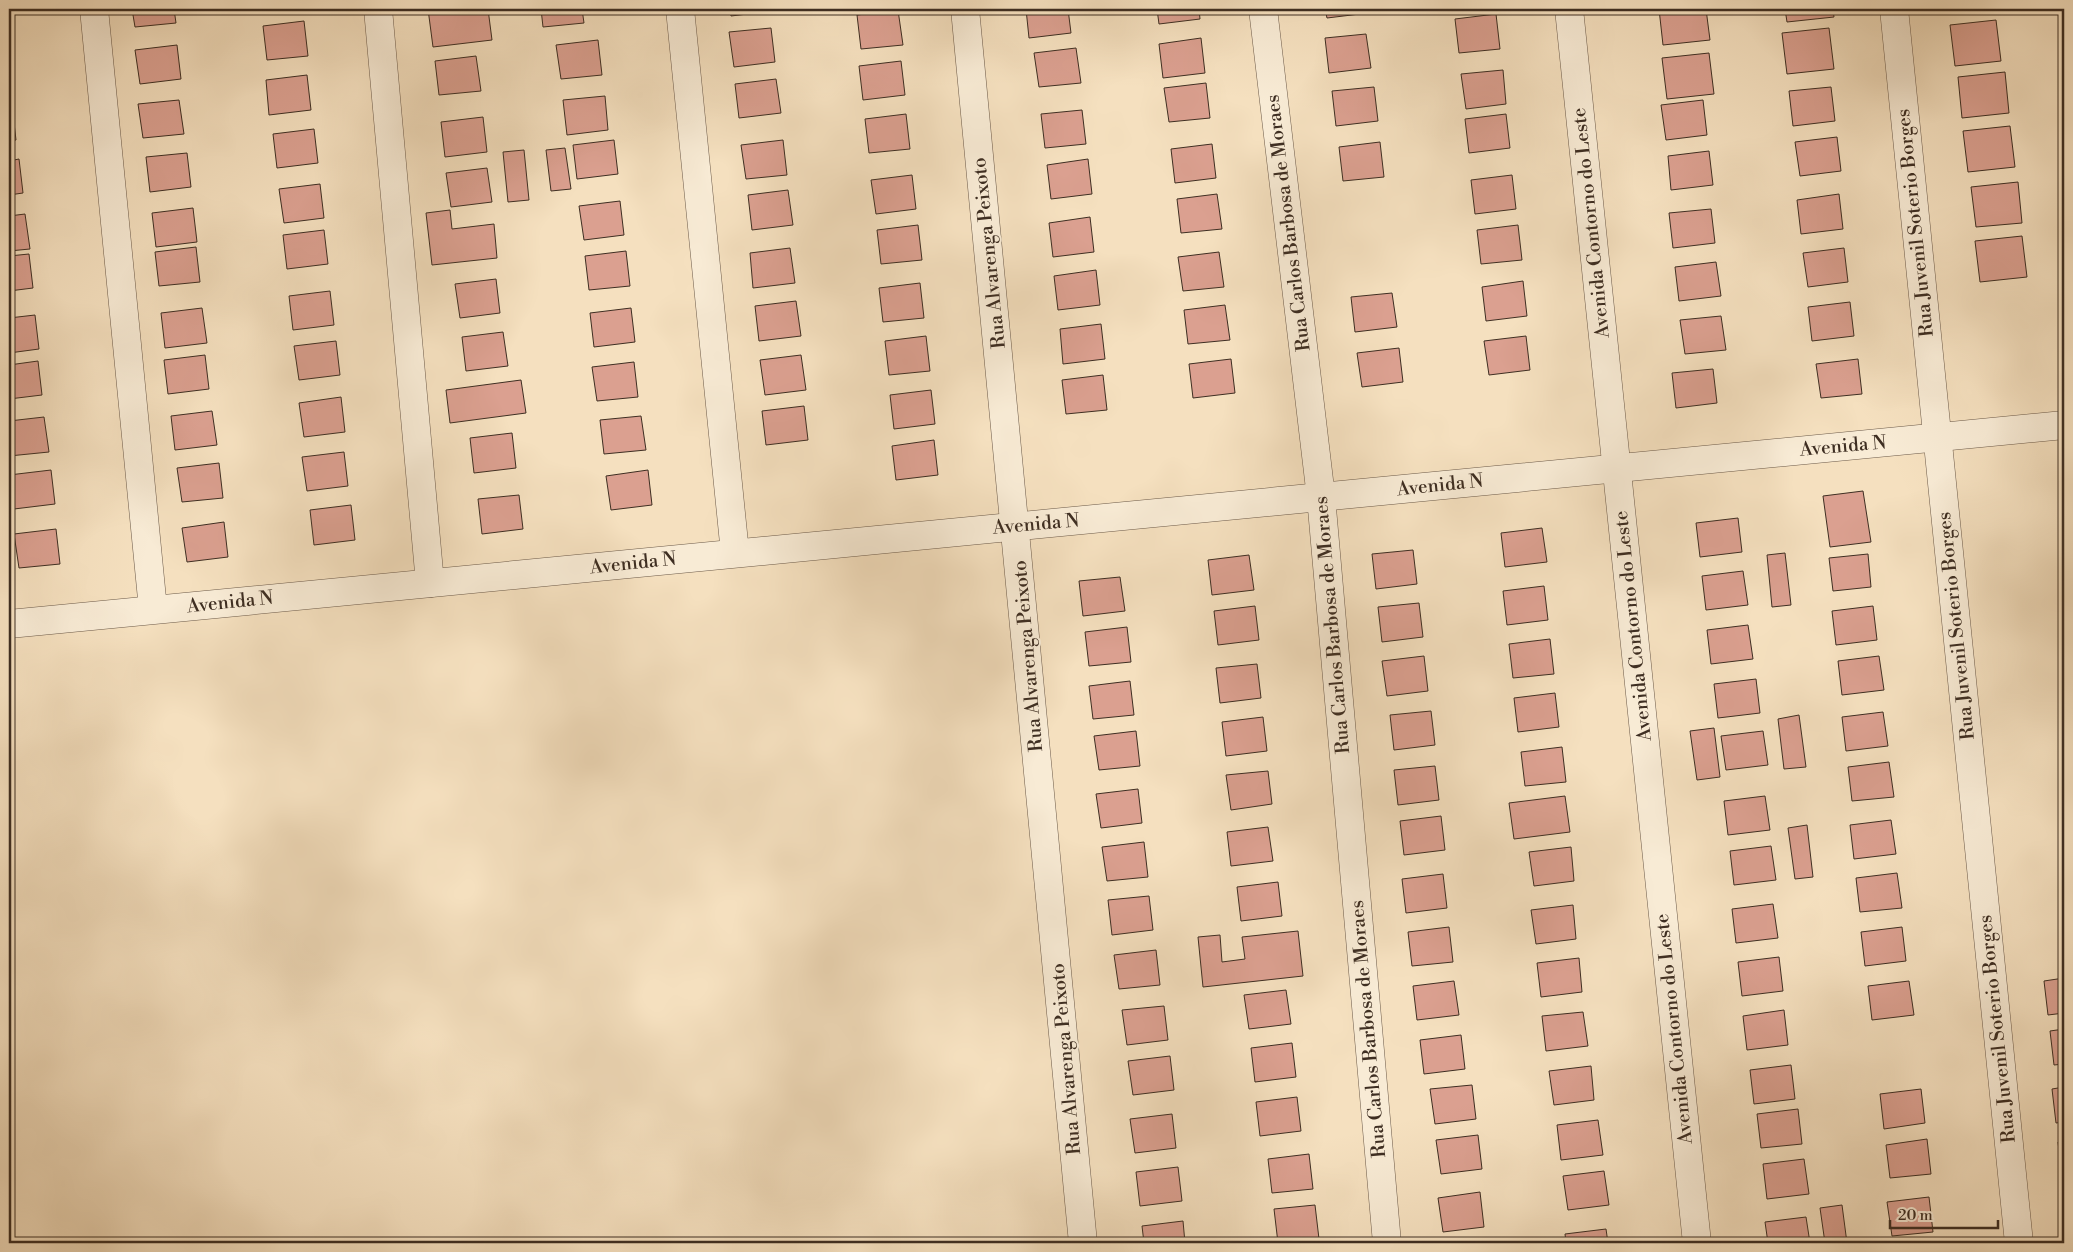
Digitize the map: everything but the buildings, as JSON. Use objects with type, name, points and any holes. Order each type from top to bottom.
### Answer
[{"type":"street","points":[[94,9],[153,609]]},
{"type":"street","points":[[378,9],[430,583]]},
{"type":"street","points":[[680,9],[735,553]]},
{"type":"street","name":"Rua Alvarenga Peixoto","points":[[965,9],[1016,526],[1083,1243]]},
{"type":"street","name":"Rua Carlos Barbosa de Moraes","points":[[1263,9],[1321,497],[1387,1243]]},
{"type":"street","name":"Avenida Contorno do Leste","points":[[1569,9],[1696,1243]]},
{"type":"street","name":"Rua Juvenil Soterio Borges","points":[[1894,9],[2019,1243]]},
{"type":"street","name":"Avenida N","points":[[9,624],[2064,425]]}]
